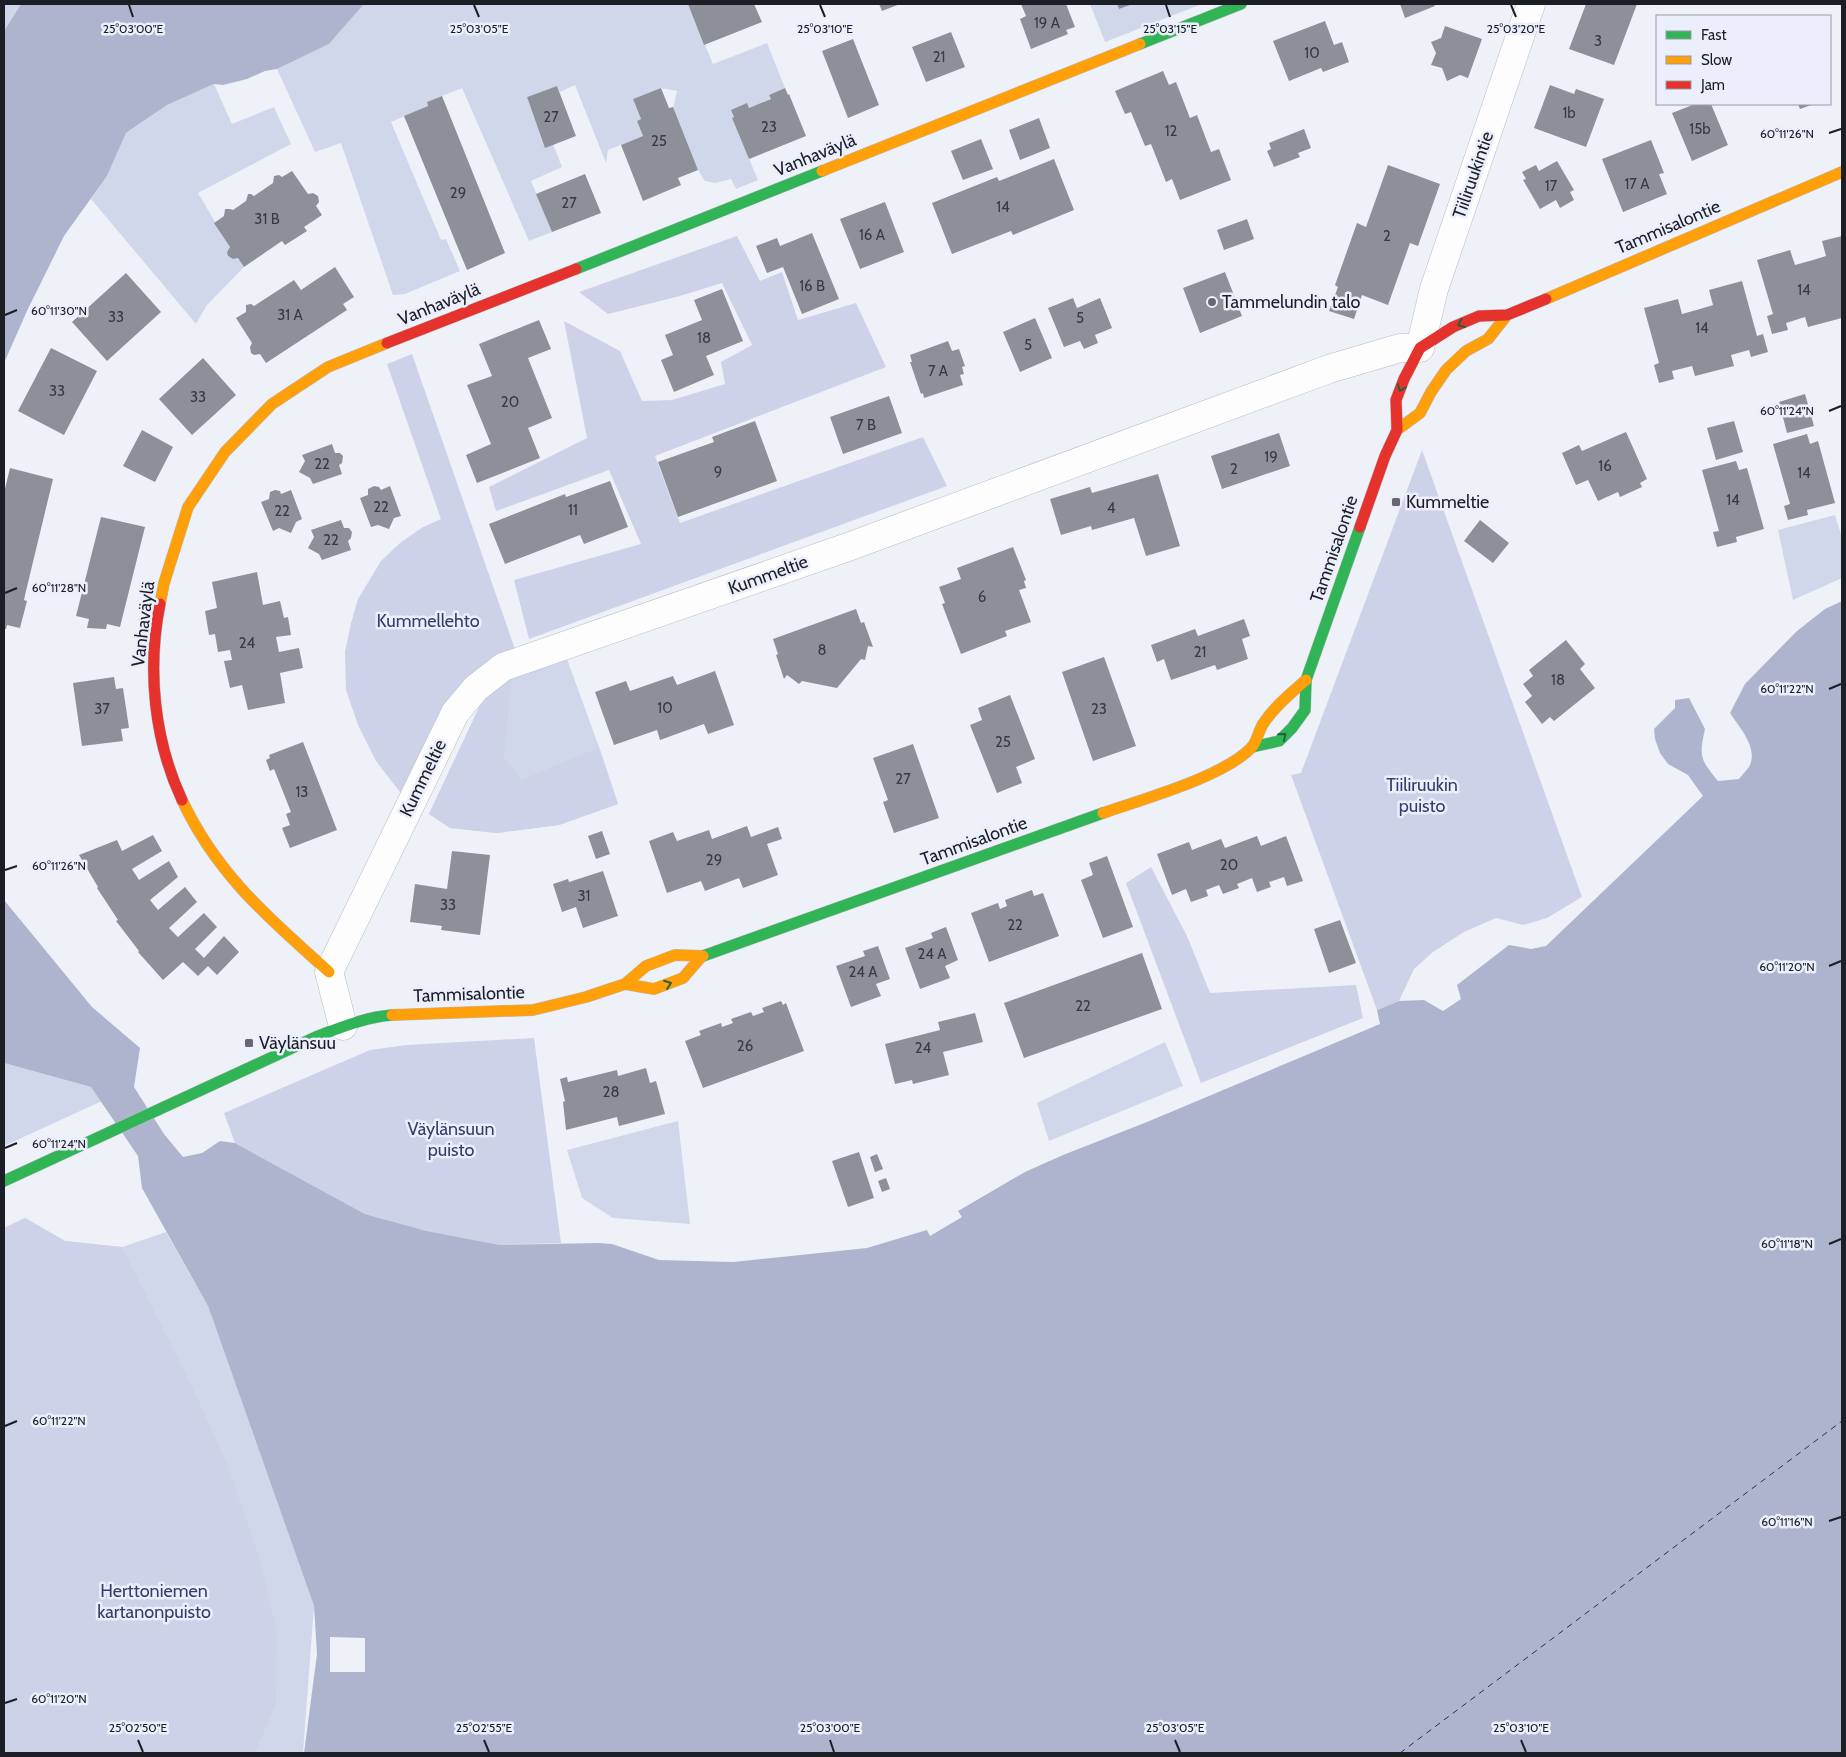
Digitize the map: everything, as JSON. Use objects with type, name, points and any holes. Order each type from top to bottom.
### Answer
[{"type":"street","name":"Vanhaväylä","points":[[329,972],[254,904],[224,870],[201,835],[180,795],[164,750],[157,717],[154,656],[157,618],[164,583],[188,508],[225,452],[272,404],[328,367],[1242,4]]},
{"type":"street","name":"Tiiliruukintie","points":[[1420,348],[1434,289],[1531,4]]},
{"type":"street","name":"Tammisalontie","points":[[343,1026],[381,1016],[414,1013],[482,1014],[533,1010],[586,997],[624,984],[646,966],[675,955],[701,957],[1154,795],[1225,766],[1252,747],[1279,741],[1292,728],[1304,710],[1306,680],[1382,466],[1397,430],[1396,400],[1404,379],[1420,348],[1453,327],[1479,316],[1507,315],[1842,172]]},
{"type":"street","name":"Tammisalontie","points":[[1397,430],[1420,413],[1446,370],[1466,351],[1488,338],[1507,315]]},
{"type":"street","name":"Kummeltie","points":[[329,972],[455,714],[476,688],[503,667],[848,547],[1329,369],[1400,348],[1420,348]]},
{"type":"street","points":[[1420,348],[1446,370]]},
{"type":"street","name":"Tammisalontie","points":[[1252,747],[1262,724],[1285,698],[1306,680]]},
{"type":"street","name":"Tammisalontie","points":[[624,984],[654,989],[683,978],[701,957]]},
{"type":"street","points":[[4,1181],[343,1026],[329,972]]},
{"type":"green space","points":[[4,4],[21,4],[4,31]]},
{"type":"green space","points":[[364,4],[688,4],[713,64],[767,43],[785,88],[769,95],[771,99],[749,108],[747,104],[731,110],[734,117],[732,118],[758,180],[736,189],[731,179],[715,183],[705,181],[698,170],[673,108],[677,91],[661,88],[633,99],[641,119],[637,121],[643,136],[608,150],[606,163],[575,85],[560,92],[557,86],[527,97],[545,147],[553,144],[562,167],[531,181],[552,232],[529,241],[462,88],[427,102],[428,106],[391,122],[441,240],[446,239],[460,271],[405,294],[393,295],[341,143],[315,152],[277,69],[329,44]]},
{"type":"green space","points":[[1090,4],[1117,4],[1119,9],[1133,4],[1202,4],[1105,42]]},
{"type":"green space","points":[[214,84],[232,124],[274,107],[291,144],[198,193],[230,247],[227,252],[228,256],[233,259],[238,258],[244,267],[207,305],[196,324],[91,199],[107,176],[126,133],[167,105]]},
{"type":"green space","points":[[737,236],[760,281],[782,272],[798,320],[856,303],[886,367],[655,456],[680,523],[923,437],[947,486],[529,639],[514,580],[641,544],[609,470],[496,511],[489,487],[587,438],[564,321],[620,351],[642,401],[672,400],[725,384],[721,362],[752,345],[722,283],[680,296],[608,314],[579,292]]},
{"type":"green space","name":"Kummellehto","points":[[412,354],[516,652],[403,796],[376,761],[358,725],[346,690],[345,652],[358,599],[381,561],[400,543],[423,527],[441,519],[387,364]]},
{"type":"green space","name":"Tiiliruukin puisto","points":[[1422,450],[1582,897],[1547,918],[1523,925],[1496,918],[1464,932],[1433,952],[1414,969],[1399,1001],[1377,1010],[1291,775],[1301,773]]},
{"type":"green space","points":[[1835,515],[1842,538],[1842,578],[1793,600],[1778,530]]},
{"type":"green space","points":[[567,659],[618,804],[559,825],[497,833],[450,828],[429,814],[483,699],[512,676]]},
{"type":"green space","points":[[512,676],[504,757],[521,780],[599,747],[618,804],[559,825],[497,833],[450,828],[429,814],[483,699]]},
{"type":"green space","points":[[1151,867],[1187,936],[1210,993],[1356,985],[1363,1018],[1201,1083],[1126,883]]},
{"type":"green space","name":"Väylänsuun puisto","points":[[534,1038],[561,1243],[500,1245],[427,1231],[365,1214],[235,1143],[224,1113],[370,1050],[407,1045]]},
{"type":"green space","points":[[1165,1042],[1183,1086],[1049,1141],[1037,1103]]},
{"type":"green space","points":[[4,1063],[91,1087],[102,1101],[4,1146]]},
{"type":"green space","points":[[678,1121],[690,1224],[613,1218],[582,1198],[567,1150]]},
{"type":"green space","name":"Herttoniemen kartanonpuisto","points":[[25,1218],[65,1241],[122,1247],[166,1232],[208,1306],[314,1606],[303,1753],[4,1753],[4,1228]]},
{"type":"green space","name":"Herttoniemen kartanonpuisto","points":[[25,1218],[65,1241],[122,1247],[187,1376],[227,1463],[259,1556],[277,1632],[276,1704],[255,1753],[4,1753],[4,1228]]},
{"type":"shaded area","points":[[21,4],[364,4],[329,44],[277,69],[223,85],[214,84],[167,105],[126,133],[107,176],[64,236],[4,363],[4,31]]},
{"type":"shaded area","points":[[1842,601],[1842,1753],[304,1753],[317,1654],[314,1606],[208,1306],[142,1188],[138,1156],[91,1087],[4,1063],[4,900],[92,1007],[140,1048],[134,1087],[164,1134],[183,1157],[202,1153],[220,1141],[235,1143],[365,1214],[427,1231],[500,1245],[599,1243],[612,1244],[659,1260],[733,1262],[867,1248],[927,1230],[930,1236],[962,1217],[958,1211],[1025,1172],[1380,1024],[1377,1010],[1399,1001],[1424,1000],[1443,1011],[1461,999],[1457,985],[1509,945],[1531,949],[1546,946],[1703,796],[1688,775],[1668,764],[1660,753],[1655,739],[1654,729],[1675,708],[1675,700],[1689,698],[1705,729],[1702,757],[1718,781],[1739,779],[1749,767],[1752,753],[1747,739],[1730,713],[1745,684],[1797,631],[1825,609]]},
{"type":"pier","points":[[330,1637],[365,1638],[365,1672],[330,1672]]},
{"type":"building","points":[[688,4],[754,4],[762,22],[704,45]]},
{"type":"building","points":[[879,4],[900,4],[882,11]]},
{"type":"building","points":[[1021,4],[1066,4],[1075,27],[1066,30],[1068,34],[1031,49],[1020,19],[1026,16]]},
{"type":"building","points":[[1117,4],[1133,4],[1119,9]]},
{"type":"building","points":[[1400,4],[1434,4],[1435,6],[1405,18]]},
{"type":"building","points":[[1586,4],[1637,4],[1614,65],[1569,49]]},
{"type":"building","points":[[1325,21],[1334,45],[1342,42],[1349,62],[1323,72],[1321,68],[1289,81],[1273,41]]},
{"type":"building","points":[[1445,26],[1482,39],[1468,78],[1460,75],[1447,81],[1442,68],[1431,65],[1436,53],[1431,42],[1441,38]]},
{"type":"building","points":[[951,32],[965,67],[926,82],[912,47]]},
{"type":"building","points":[[853,39],[879,105],[848,118],[822,51]]},
{"type":"building","points":[[1163,71],[1169,85],[1176,82],[1190,118],[1197,115],[1211,152],[1219,149],[1231,180],[1180,200],[1172,179],[1166,182],[1151,144],[1145,146],[1131,112],[1125,114],[1115,91]]},
{"type":"building","points":[[1550,85],[1574,94],[1576,89],[1604,99],[1586,147],[1534,128]]},
{"type":"building","points":[[557,86],[576,136],[545,148],[527,97]]},
{"type":"building","points":[[661,88],[669,108],[673,107],[698,170],[678,178],[681,185],[643,201],[621,145],[643,136],[637,121],[641,119],[633,99]]},
{"type":"building","points":[[785,88],[806,136],[749,159],[732,118],[734,117],[731,110],[747,103],[749,108],[771,99],[769,95]]},
{"type":"building","points":[[442,96],[505,253],[467,270],[404,116],[428,106],[427,102]]},
{"type":"building","points":[[1692,105],[1711,105],[1728,145],[1692,161],[1672,113]]},
{"type":"building","points":[[1798,105],[1811,105],[1800,109]]},
{"type":"building","points":[[1039,118],[1050,148],[1020,160],[1009,130]]},
{"type":"building","points":[[1304,129],[1311,148],[1298,153],[1300,157],[1274,167],[1267,151],[1271,149],[1269,143]]},
{"type":"building","points":[[981,139],[993,169],[963,180],[951,151]]},
{"type":"building","points":[[1651,140],[1664,173],[1659,174],[1667,194],[1623,212],[1602,159]]},
{"type":"building","points":[[1054,159],[1074,210],[1013,235],[1011,231],[952,254],[932,203],[997,177],[999,181]]},
{"type":"building","points":[[1557,161],[1574,190],[1570,192],[1574,200],[1560,208],[1556,200],[1540,209],[1523,180],[1526,179],[1522,172],[1536,165],[1539,171]]},
{"type":"building","points":[[1388,165],[1440,184],[1418,246],[1410,243],[1388,305],[1362,295],[1354,319],[1329,311],[1338,287],[1335,285],[1357,223],[1366,227]]},
{"type":"building","points":[[292,171],[308,194],[313,193],[318,196],[319,202],[316,206],[322,215],[304,227],[307,231],[285,245],[282,241],[244,267],[238,258],[233,259],[228,256],[227,252],[230,247],[214,223],[224,216],[225,209],[233,210],[246,201],[248,194],[254,196],[273,183],[274,176],[279,175],[282,177]]},
{"type":"building","points":[[585,174],[601,213],[552,232],[536,194]]},
{"type":"building","points":[[885,202],[904,252],[860,269],[840,219]]},
{"type":"building","points":[[1247,219],[1254,239],[1224,250],[1217,230]]},
{"type":"building","points":[[812,233],[839,299],[802,314],[783,267],[767,273],[756,246],[777,238],[780,246]]},
{"type":"building","points":[[1842,236],[1842,318],[1808,327],[1805,317],[1786,323],[1788,330],[1772,334],[1767,316],[1773,314],[1757,260],[1790,250],[1795,265],[1813,260],[1826,256],[1822,241]]},
{"type":"building","points":[[335,267],[354,297],[343,304],[347,310],[266,363],[260,354],[254,355],[251,353],[250,347],[252,343],[236,318],[246,312],[246,305],[251,304],[254,306],[294,280],[301,290]]},
{"type":"building","name":"Tammelundin talo","points":[[1225,272],[1242,316],[1200,333],[1183,288]]},
{"type":"building","points":[[126,273],[161,312],[107,361],[72,322]]},
{"type":"building","points":[[1742,281],[1757,336],[1763,334],[1768,352],[1751,357],[1749,350],[1731,355],[1734,366],[1695,376],[1692,366],[1672,371],[1674,379],[1659,383],[1654,365],[1659,363],[1644,308],[1678,299],[1682,314],[1713,305],[1709,290]]},
{"type":"building","points":[[722,289],[743,341],[706,356],[714,375],[674,392],[661,360],[673,355],[665,335],[702,320],[694,300]]},
{"type":"building","points":[[1073,298],[1077,308],[1100,298],[1112,328],[1095,335],[1098,343],[1084,349],[1080,341],[1064,347],[1048,308]]},
{"type":"building","points":[[1035,318],[1052,358],[1020,372],[1003,332]]},
{"type":"building","points":[[539,320],[551,349],[528,358],[552,418],[528,428],[540,458],[477,483],[466,455],[491,444],[467,385],[492,376],[479,344]]},
{"type":"building","points":[[948,341],[952,351],[959,349],[965,366],[962,367],[964,374],[960,375],[963,385],[924,398],[910,362],[912,362],[910,355]]},
{"type":"building","points":[[51,348],[97,371],[64,435],[18,411]]},
{"type":"building","points":[[203,358],[236,395],[192,435],[159,399]]},
{"type":"building","points":[[1805,394],[1814,426],[1787,433],[1779,402]]},
{"type":"building","points":[[889,396],[902,433],[843,454],[830,417]]},
{"type":"building","points":[[755,421],[777,481],[678,517],[658,462],[714,442],[712,437]]},
{"type":"building","points":[[1734,421],[1743,452],[1716,460],[1707,428]]},
{"type":"building","points":[[142,430],[173,447],[155,482],[123,466]]},
{"type":"building","points":[[1626,432],[1647,479],[1640,483],[1642,487],[1620,497],[1618,492],[1598,501],[1588,480],[1576,485],[1562,453],[1579,445],[1582,451]]},
{"type":"building","points":[[1279,433],[1290,466],[1222,489],[1211,456]]},
{"type":"building","points":[[1807,434],[1810,444],[1818,441],[1835,503],[1807,510],[1808,515],[1788,520],[1784,506],[1790,504],[1773,444]]},
{"type":"building","points":[[332,444],[335,453],[340,453],[343,456],[342,463],[339,465],[342,474],[313,484],[310,478],[299,472],[305,461],[302,455]]},
{"type":"building","points":[[1736,461],[1739,470],[1747,468],[1764,529],[1736,537],[1737,542],[1717,547],[1713,532],[1719,531],[1702,470]]},
{"type":"building","points":[[10,468],[53,479],[24,600],[27,601],[20,628],[7,625],[6,629],[4,629],[4,493]]},
{"type":"building","points":[[1158,474],[1180,546],[1146,556],[1134,518],[1092,530],[1091,526],[1061,535],[1050,499],[1090,487],[1092,493]]},
{"type":"building","points":[[610,481],[628,527],[584,544],[580,535],[505,564],[489,524],[565,494],[566,497]]},
{"type":"building","points":[[374,486],[379,487],[381,490],[390,486],[401,516],[394,518],[389,529],[378,525],[371,527],[360,498],[368,495],[368,489]]},
{"type":"building","points":[[291,490],[302,519],[296,522],[291,533],[279,528],[273,531],[261,502],[269,499],[270,492],[280,491],[281,494]]},
{"type":"building","points":[[101,517],[145,527],[120,627],[107,624],[106,629],[87,628],[89,619],[76,616]]},
{"type":"building","points":[[341,520],[344,528],[349,528],[352,532],[351,538],[348,541],[351,550],[322,560],[319,554],[308,548],[314,537],[311,530]]},
{"type":"building","points":[[1480,520],[1509,543],[1493,563],[1464,541]]},
{"type":"building","points":[[1013,547],[1026,580],[1024,581],[1026,588],[1019,590],[1031,622],[1005,631],[1007,636],[961,654],[942,604],[945,603],[939,587],[961,579],[957,568]]},
{"type":"building","points":[[257,572],[263,605],[280,601],[284,618],[288,617],[291,635],[276,637],[279,652],[299,648],[303,668],[280,673],[285,703],[248,710],[242,685],[230,688],[224,661],[232,660],[230,650],[218,652],[215,634],[209,635],[205,611],[217,608],[212,582]]},
{"type":"building","points":[[856,609],[861,623],[864,622],[873,647],[868,646],[865,660],[861,659],[837,688],[802,681],[799,684],[787,675],[784,679],[773,639]]},
{"type":"building","points":[[1244,619],[1250,636],[1242,639],[1248,659],[1217,670],[1215,665],[1171,680],[1164,659],[1157,662],[1151,645],[1195,629],[1198,636]]},
{"type":"building","points":[[1566,640],[1585,664],[1580,669],[1595,688],[1554,721],[1550,717],[1542,724],[1525,702],[1532,696],[1523,684],[1533,676],[1529,670]]},
{"type":"building","points":[[1104,657],[1136,746],[1093,761],[1062,672]]},
{"type":"building","points":[[715,671],[734,725],[708,734],[704,724],[660,740],[657,730],[614,745],[595,692],[626,681],[630,691],[673,676],[677,685]]},
{"type":"building","points":[[114,677],[116,689],[123,688],[129,728],[121,729],[123,741],[82,746],[73,683]]},
{"type":"building","points":[[1010,695],[1035,759],[1016,767],[1022,783],[997,793],[970,725],[982,720],[978,708]]},
{"type":"building","points":[[303,742],[337,830],[290,848],[282,828],[290,825],[286,814],[291,812],[274,769],[270,771],[266,760],[270,758],[269,755]]},
{"type":"building","points":[[913,744],[939,818],[894,833],[883,802],[888,800],[873,758]]},
{"type":"building","points":[[747,826],[751,837],[778,827],[782,839],[767,844],[778,875],[743,888],[739,878],[705,891],[701,881],[667,893],[649,841],[673,832],[677,841],[709,830],[712,839]]},
{"type":"building","points":[[602,831],[610,854],[596,859],[588,836]]},
{"type":"building","points":[[153,835],[162,851],[132,869],[139,880],[169,861],[178,877],[150,900],[158,910],[185,887],[197,902],[169,928],[178,937],[204,913],[217,927],[195,949],[204,958],[224,936],[239,952],[217,975],[208,966],[198,976],[183,962],[163,980],[138,952],[116,921],[118,920],[97,888],[79,855],[117,840],[122,851]]},
{"type":"building","points":[[1257,836],[1261,846],[1286,836],[1303,881],[1287,886],[1284,877],[1269,882],[1271,887],[1257,892],[1252,878],[1237,884],[1239,888],[1223,894],[1219,885],[1206,890],[1208,896],[1191,902],[1186,889],[1172,895],[1157,854],[1189,842],[1192,850],[1221,839],[1225,848]]},
{"type":"building","points":[[452,851],[490,855],[480,935],[441,930],[442,926],[410,922],[415,884],[447,889]]},
{"type":"building","points":[[1107,856],[1133,927],[1103,938],[1081,880],[1093,875],[1089,863]]},
{"type":"building","points":[[603,871],[618,916],[583,928],[576,907],[562,912],[553,884],[568,879],[569,882]]},
{"type":"building","points":[[1032,890],[1034,896],[1043,893],[1059,936],[989,962],[971,913],[998,903],[1000,909],[1007,906],[1005,900]]},
{"type":"building","points":[[1340,920],[1356,963],[1329,973],[1314,929]]},
{"type":"building","points":[[946,927],[958,960],[945,966],[950,978],[920,989],[905,948],[933,938],[931,933]]},
{"type":"building","points":[[878,946],[890,979],[876,984],[881,996],[851,1007],[836,966],[865,956],[863,951]]},
{"type":"building","points":[[1142,953],[1162,1009],[1024,1058],[1004,1003]]},
{"type":"building","points":[[781,1001],[783,1005],[786,1003],[804,1051],[703,1088],[685,1041],[701,1035],[699,1031],[721,1023],[722,1027],[733,1023],[731,1019],[751,1012],[753,1016],[764,1012],[762,1008]]},
{"type":"building","points":[[975,1013],[983,1042],[943,1052],[949,1075],[913,1084],[912,1080],[895,1084],[885,1044],[940,1030],[938,1022]]},
{"type":"building","points":[[646,1068],[650,1083],[656,1081],[665,1114],[619,1126],[617,1117],[566,1130],[563,1102],[565,1101],[560,1079],[567,1077],[568,1082],[617,1070],[618,1076]]},
{"type":"building","points":[[859,1152],[874,1198],[848,1207],[832,1161]]},
{"type":"building","points":[[877,1154],[883,1169],[875,1172],[870,1157]]},
{"type":"building","points":[[886,1178],[890,1189],[882,1192],[878,1181]]},
{"type":"ferry route","points":[[1400,1753],[1842,1421]]},
{"type":"traffic: fast","points":[[1140,44],[1241,4]]},
{"type":"traffic: fast","points":[[576,269],[822,171]]},
{"type":"traffic: fast","points":[[1252,747],[1279,741],[1292,728],[1305,710],[1306,680],[1360,527]]},
{"type":"traffic: fast","points":[[703,956],[1103,813]]},
{"type":"traffic: fast","points":[[4,1181],[318,1036],[363,1020],[392,1015]]},
{"type":"traffic: slow","points":[[822,171],[1140,44]]},
{"type":"traffic: slow","points":[[1546,299],[1842,172]]},
{"type":"traffic: slow","points":[[1397,430],[1420,413],[1446,370],[1466,351],[1488,339],[1507,315]]},
{"type":"traffic: slow","points":[[160,604],[164,583],[188,507],[225,452],[272,404],[328,367],[387,343]]},
{"type":"traffic: slow","points":[[1103,813],[1182,786],[1238,759],[1253,746],[1263,724],[1272,712],[1306,680]]},
{"type":"traffic: slow","points":[[182,800],[211,851],[228,873],[266,914],[329,972]]},
{"type":"traffic: slow","points":[[392,1015],[533,1010],[586,997],[625,984],[646,966],[675,955],[703,956]]},
{"type":"traffic: slow","points":[[625,984],[654,989],[683,978],[701,957]]},
{"type":"traffic: jam","points":[[387,343],[576,269]]},
{"type":"traffic: jam","points":[[1360,527],[1385,456],[1397,430],[1396,400],[1404,379],[1420,348],[1453,327],[1479,316],[1507,315],[1546,299]]},
{"type":"traffic: jam","points":[[160,604],[154,654],[156,704],[159,729],[165,753],[172,777],[182,800]]},
{"type":"place","name":"Tammelundin talo","points":[[1212,302]]},
{"type":"place","name":"Kummeltie","points":[[1396,502]]},
{"type":"place","name":"Väylänsuu","points":[[249,1043]]}]
